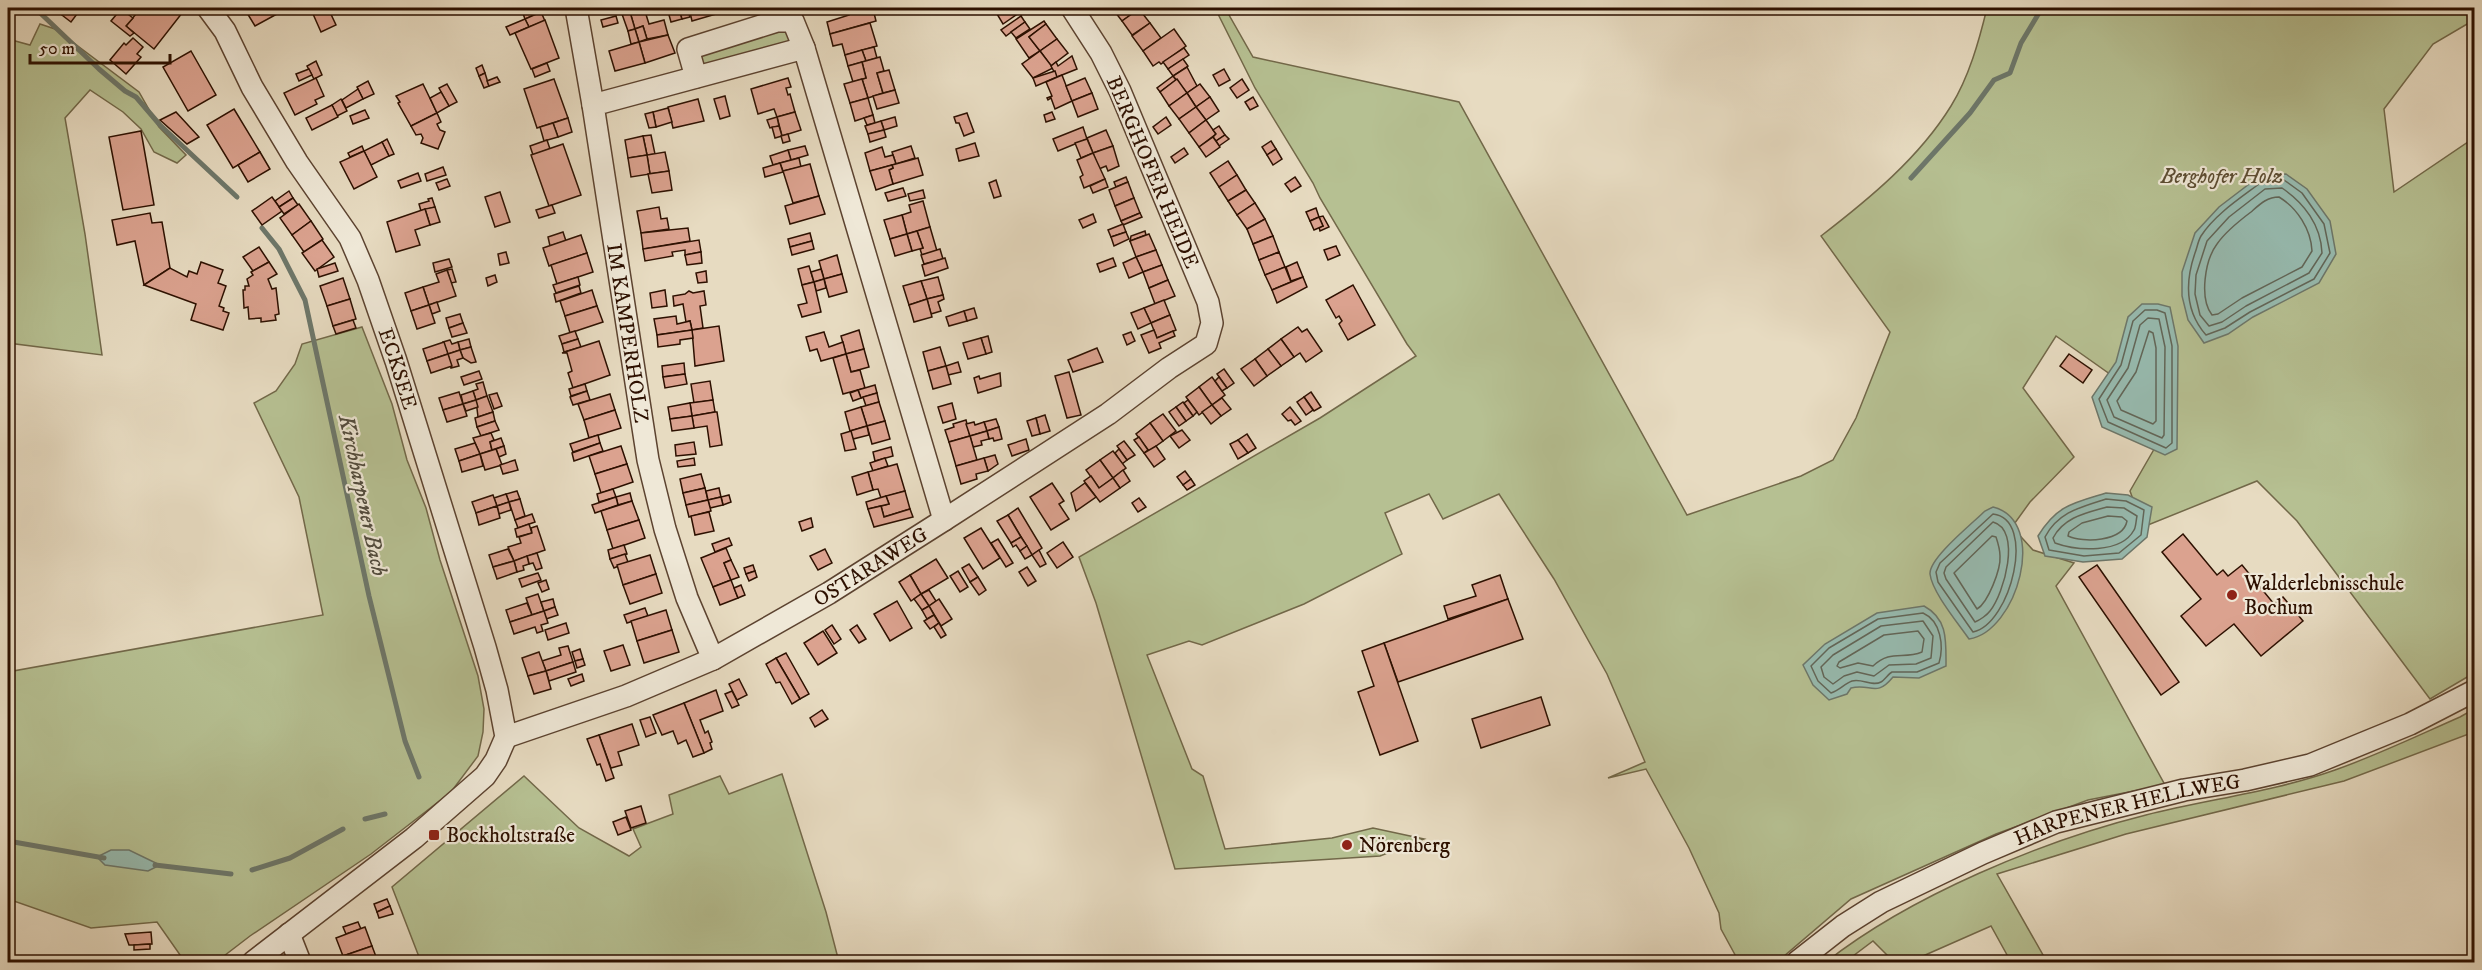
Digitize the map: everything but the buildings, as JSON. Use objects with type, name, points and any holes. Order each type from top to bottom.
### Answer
[{"type":"street","name":"ECKSEE","points":[[208,8],[225,31],[252,87],[297,162],[350,238],[368,280],[396,361],[485,647],[497,690],[506,736]]},
{"type":"street","points":[[576,8],[593,105],[804,48]]},
{"type":"street","name":"BERGHOFER HEIDE","points":[[1072,8],[1101,53],[1120,91],[1208,302],[1212,323],[1206,344]]},
{"type":"street","points":[[696,77],[688,49],[777,21],[793,21],[804,48],[944,520]]},
{"type":"street","name":"IM KAMPERHOLZ","points":[[593,105],[648,460],[665,529],[681,578],[713,659]]},
{"type":"street","name":"OSTARAWEG","points":[[506,736],[626,696],[713,659],[829,593],[944,520],[1108,414],[1169,368],[1206,344]]},
{"type":"street","name":"HARPENER HELLWEG","points":[[1797,963],[1844,926],[1881,902],[1983,853],[2056,822],[2184,790],[2245,780],[2310,765],[2410,724],[2475,691]]},
{"type":"street","points":[[253,963],[414,838],[485,776],[496,760],[506,736]]},
{"type":"street","points":[[289,934],[300,963]]},
{"type":"green space","name":"Berghofer Holz","points":[[1215,8],[1225,8],[1253,57],[1459,102],[1687,515],[1801,476],[1833,460],[1856,418],[1890,332],[1821,236],[1892,177],[1938,125],[1951,106],[1968,71],[1987,8],[2474,8],[2474,20],[2433,44],[2384,109],[2394,192],[2474,138],[2474,673],[2430,699],[2297,521],[2257,481],[2143,527],[2130,491],[2172,418],[2056,336],[2023,388],[2074,457],[2030,502],[2012,527],[2033,550],[2074,563],[2056,586],[2165,785],[2088,800],[1996,834],[1851,899],[1777,962],[1739,962],[1721,929],[1719,913],[1689,848],[1646,769],[1608,778],[1645,762],[1607,674],[1554,579],[1499,494],[1443,519],[1429,494],[1385,513],[1402,554],[1304,604],[1202,645],[1189,641],[1147,655],[1192,769],[1203,776],[1225,849],[1332,838],[1373,828],[1424,839],[1380,856],[1175,869],[1096,603],[1079,557],[1320,418],[1416,356],[1255,88]]},
{"type":"green space","points":[[40,24],[55,29],[139,92],[159,127],[186,155],[177,163],[154,152],[141,129],[123,112],[90,90],[65,118],[85,234],[102,355],[8,343],[8,39],[30,45]]},
{"type":"green space","points":[[784,27],[792,41],[704,68],[700,62],[703,52]]},
{"type":"green space","points":[[362,327],[392,404],[407,460],[426,508],[440,560],[478,676],[484,709],[483,732],[478,756],[451,792],[371,854],[250,936],[216,962],[185,962],[157,922],[91,928],[8,899],[8,672],[323,615],[299,497],[254,403],[276,391],[295,364],[302,344]]},
{"type":"green space","points":[[2474,709],[2474,732],[2344,781],[2126,834],[1997,874],[2047,962],[2011,962],[1991,926],[1914,962],[1894,962],[1873,941],[1845,962],[1826,962],[1897,915],[1937,893],[2021,856],[2106,826],[2146,815],[2312,778],[2383,751]]},
{"type":"green space","points":[[782,774],[826,912],[839,962],[421,962],[392,887],[524,776],[579,828],[629,856],[641,847],[633,829],[673,814],[669,795],[720,776],[729,794]]},
{"type":"water","points":[[2286,174],[2307,189],[2330,221],[2336,254],[2319,283],[2253,317],[2228,334],[2204,343],[2188,320],[2182,296],[2182,272],[2195,233],[2219,207],[2261,175]]},
{"type":"water","points":[[2142,304],[2170,307],[2178,346],[2177,449],[2165,455],[2102,427],[2092,397],[2116,362],[2128,317]]},
{"type":"water","points":[[2106,493],[2128,495],[2152,507],[2147,537],[2122,559],[2083,562],[2045,556],[2038,536],[2052,518],[2059,511],[2075,503]]},
{"type":"water","points":[[1993,507],[2010,516],[2020,533],[2023,553],[2020,576],[2012,598],[2001,617],[1986,632],[1969,639],[1935,590],[1930,574],[1936,559],[1944,550],[1985,511]]},
{"type":"water","points":[[1924,606],[1938,617],[1942,624],[1946,666],[1919,678],[1893,677],[1878,688],[1851,688],[1847,694],[1829,700],[1813,685],[1803,665],[1825,644],[1877,613]]},
{"type":"water","points":[[111,850],[129,850],[160,865],[148,871],[105,865],[97,857]]},
{"type":"waterway","name":"Kirchharpener Bach","points":[[35,8],[99,69],[125,91],[136,97],[160,125],[237,197]]},
{"type":"waterway","points":[[1911,178],[1970,113],[1994,80],[2010,73],[2021,43],[2042,8]]},
{"type":"waterway","name":"Kirchharpener Bach","points":[[262,228],[279,249],[305,300],[369,596],[405,741],[419,777]]},
{"type":"waterway","name":"Kirchharpener Bach","points":[[365,819],[385,814]]},
{"type":"waterway","name":"Kirchharpener Bach","points":[[252,870],[290,858],[343,829]]},
{"type":"waterway","name":"Kirchharpener Bach","points":[[8,841],[104,858]]},
{"type":"waterway","name":"Kirchharpener Bach","points":[[155,865],[231,874]]},
{"type":"place","name":"Walderlebnisschule Bochum","points":[[2232,595]]},
{"type":"place","name":"Bockholtstraße","points":[[434,835]]},
{"type":"place","name":"Nörenberg","points":[[1347,845]]}]
